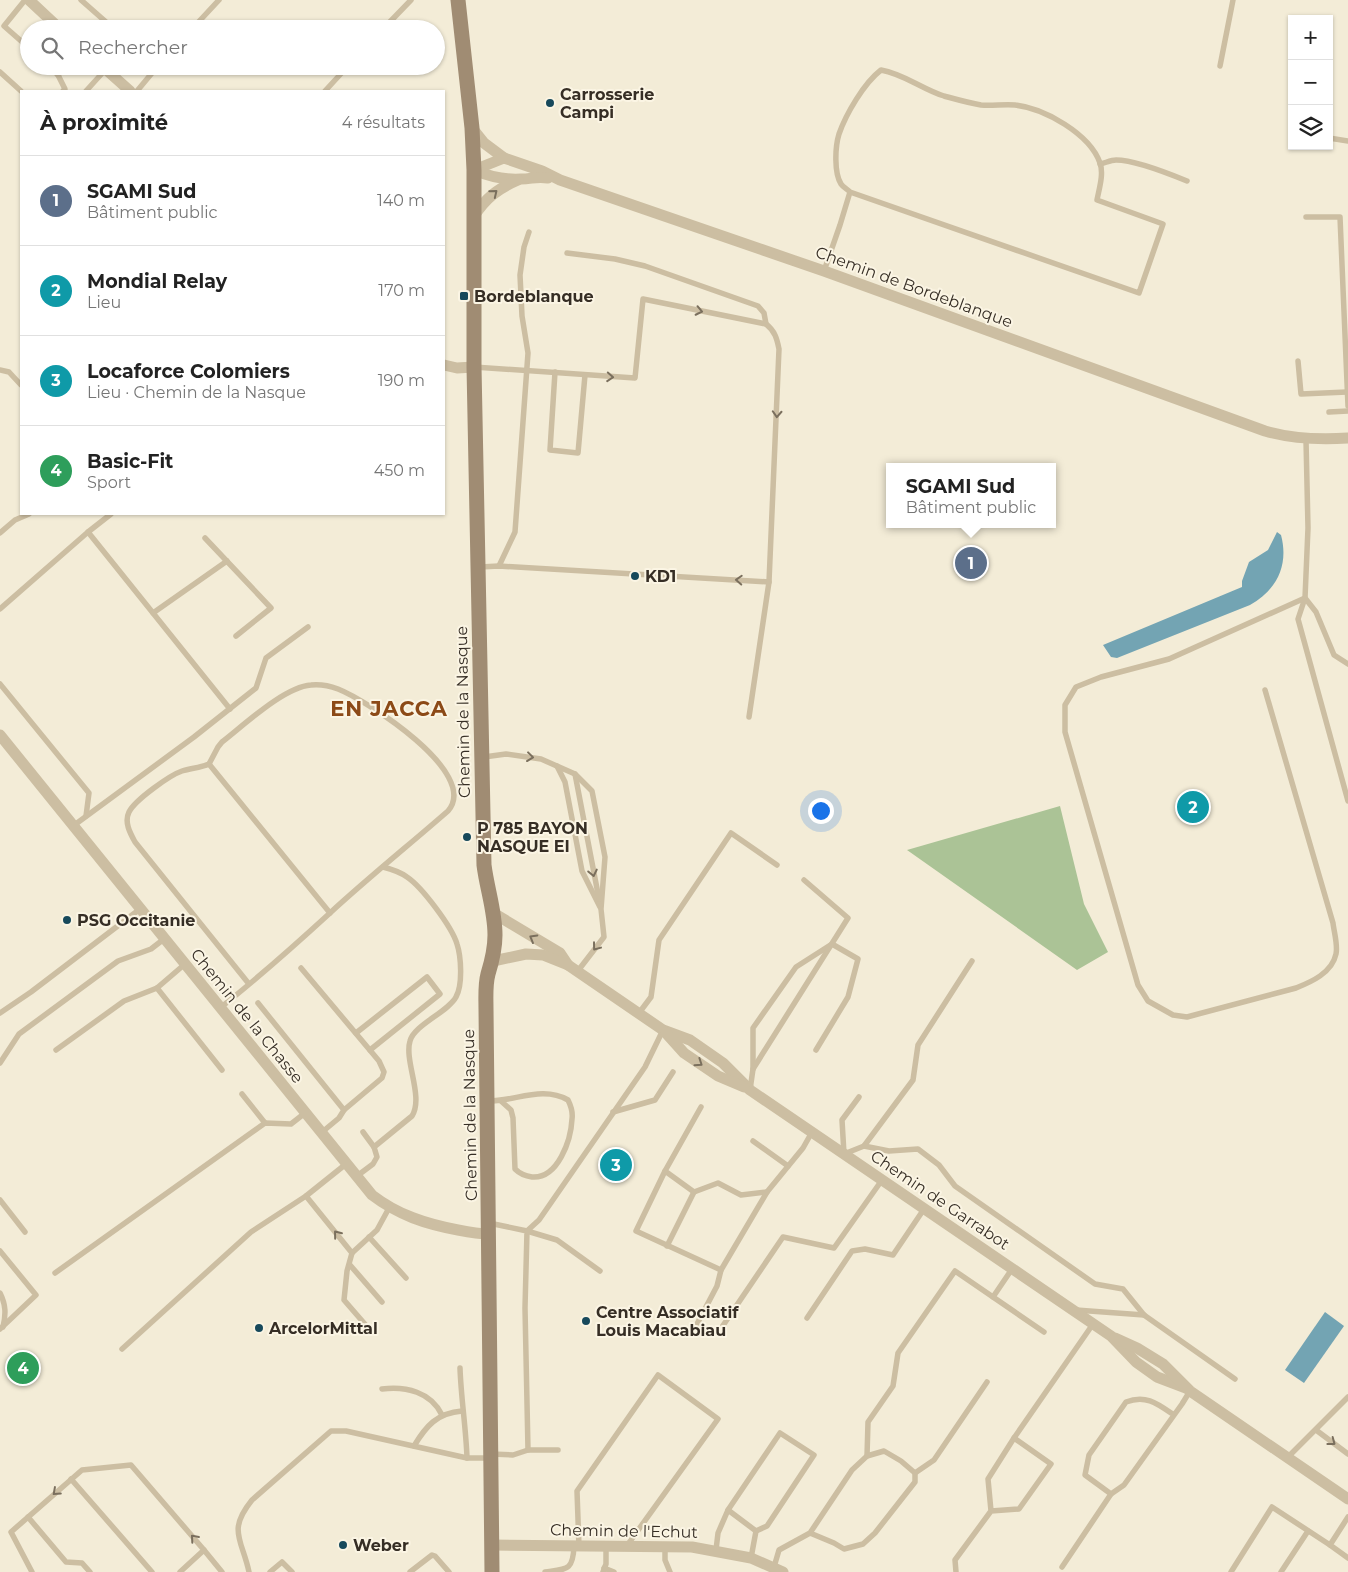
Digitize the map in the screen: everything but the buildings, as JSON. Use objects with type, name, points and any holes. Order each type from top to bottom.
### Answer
[{"type":"street","points":[[29,0],[50,20]]},
{"type":"street","name":"Chemin de la Nasque","points":[[458,0],[472,128],[474,170],[474,367],[484,866],[489,896],[495,914],[496,937],[486,993],[494,1101],[489,1228],[492,1572]]},
{"type":"street","points":[[112,75],[129,90]]},
{"type":"street","name":"Chemin de Bordeblanque","points":[[472,128],[484,143],[504,158],[534,168],[560,180],[824,272],[1265,431],[1280,436],[1306,440],[1348,438]]},
{"type":"street","points":[[474,170],[504,158]]},
{"type":"street","points":[[474,170],[504,178],[521,179]]},
{"type":"street","points":[[474,216],[491,194],[501,187],[521,179],[537,176],[560,180]]},
{"type":"street","points":[[445,365],[457,368],[474,367]]},
{"type":"street","name":"Chemin de la Chasse","points":[[0,735],[372,1195],[389,1208],[430,1225],[480,1234],[489,1228]]},
{"type":"street","name":"Chemin de Garrabot","points":[[495,914],[560,953],[573,968]]},
{"type":"street","name":"Chemin de Garrabot","points":[[493,961],[526,954],[543,955],[573,968],[663,1030],[690,1040],[723,1063],[750,1090],[1111,1336],[1136,1362],[1157,1377],[1188,1390],[1348,1499]]},
{"type":"street","name":"Chemin de l'Echut","points":[[492,1545],[692,1547],[716,1550],[750,1558],[778,1570]]},
{"type":"lane","points":[[20,40],[4,26],[25,0]]},
{"type":"lane","points":[[81,0],[104,20]]},
{"type":"lane","points":[[200,20],[219,0]]},
{"type":"lane","points":[[392,20],[411,0]]},
{"type":"lane","points":[[1220,66],[1233,0]]},
{"type":"lane","points":[[881,70],[894,72],[942,95],[979,104],[1016,105],[1043,114],[1068,126],[1085,142],[1100,164],[1101,173],[1097,200],[1163,224],[1139,292],[850,192],[841,183],[836,166],[839,135],[853,106],[871,77],[881,70]]},
{"type":"lane","points":[[0,72],[20,90]]},
{"type":"lane","points":[[58,75],[64,90]]},
{"type":"lane","points":[[87,90],[99,75]]},
{"type":"lane","points":[[138,90],[150,75]]},
{"type":"lane","points":[[326,90],[340,75]]},
{"type":"lane","points":[[1333,139],[1348,141]]},
{"type":"lane","points":[[1100,164],[1115,160],[1127,162],[1163,171],[1188,181]]},
{"type":"lane","points":[[824,272],[850,192]]},
{"type":"lane","points":[[1306,217],[1340,217],[1348,406]]},
{"type":"lane","points":[[499,566],[515,532],[528,353],[522,316],[520,275],[524,247],[530,232]]},
{"type":"lane","points":[[567,253],[615,259],[646,266],[758,306],[764,314],[766,324]]},
{"type":"lane","points":[[474,367],[635,378],[643,299],[766,324],[771,328],[776,336],[779,349],[769,582],[749,717]]},
{"type":"lane","points":[[1298,361],[1301,394],[1347,392]]},
{"type":"lane","points":[[0,370],[9,372],[20,384]]},
{"type":"lane","points":[[554,372],[550,450],[578,453],[585,375]]},
{"type":"lane","points":[[1329,412],[1348,411]]},
{"type":"lane","points":[[1306,440],[1308,528],[1305,598],[1298,619],[1348,801]]},
{"type":"lane","points":[[0,533],[15,520],[27,515]]},
{"type":"lane","points":[[0,609],[110,515]]},
{"type":"lane","points":[[88,532],[230,709]]},
{"type":"lane","points":[[205,538],[271,608],[236,636]]},
{"type":"lane","points":[[153,613],[226,561]]},
{"type":"lane","points":[[478,567],[499,566],[769,582]]},
{"type":"lane","points":[[1305,598],[1316,612],[1334,655],[1348,664]]},
{"type":"lane","points":[[1265,690],[1333,923],[1336,954],[1326,972],[1311,982],[1296,988],[1187,1017],[1173,1015],[1148,1001],[1138,986],[1065,732],[1065,705],[1076,687],[1169,659],[1305,598]]},
{"type":"lane","points":[[73,826],[194,737],[256,688],[266,658],[308,628]]},
{"type":"lane","points":[[0,684],[89,793],[86,816]]},
{"type":"lane","points":[[220,1008],[249,984],[302,939],[448,811],[452,804],[453,792],[446,773],[423,745],[405,730],[351,695],[329,686],[303,686],[287,693],[222,742],[209,764],[180,771],[168,778],[140,801],[129,813],[128,828],[135,842],[249,984]]},
{"type":"lane","points":[[482,758],[506,754],[541,759],[575,774],[592,791],[604,857],[601,909]]},
{"type":"lane","points":[[209,764],[330,913]]},
{"type":"lane","points":[[557,766],[565,782],[582,871],[601,909]]},
{"type":"lane","points":[[573,968],[604,936],[601,909],[575,774]]},
{"type":"lane","points":[[639,1013],[650,997],[659,940],[731,833],[777,865]]},
{"type":"lane","points":[[374,1147],[415,1112],[416,1100],[410,1040],[416,1032],[456,997],[459,991],[461,968],[460,954],[452,934],[424,893],[407,876],[383,867]]},
{"type":"lane","points":[[753,1069],[848,918],[804,880]]},
{"type":"lane","points":[[1,1011],[31,992],[140,909]]},
{"type":"lane","points":[[0,1063],[19,1034],[118,961],[151,949],[164,939]]},
{"type":"lane","points":[[816,1050],[848,997],[858,959],[832,944]]},
{"type":"lane","points":[[750,1090],[753,1069],[753,1028],[796,967],[832,944]]},
{"type":"lane","points":[[859,1096],[842,1120],[844,1154],[864,1146],[913,1080],[918,1045],[972,961]]},
{"type":"lane","points":[[56,1050],[124,1000],[157,988],[185,964]]},
{"type":"lane","points":[[301,968],[370,1050],[383,1067],[384,1075],[321,1133]]},
{"type":"lane","points":[[356,1033],[427,977],[440,994],[370,1050]]},
{"type":"lane","points":[[157,988],[222,1070]]},
{"type":"lane","points":[[258,1003],[344,1110]]},
{"type":"lane","points":[[528,1450],[525,1308],[527,1231],[539,1220],[645,1067],[663,1030]]},
{"type":"lane","points":[[613,1112],[655,1100],[673,1072]]},
{"type":"lane","points":[[242,1094],[265,1123]]},
{"type":"lane","points":[[527,1094],[561,1096],[568,1100],[573,1118],[570,1133],[557,1165],[546,1176],[529,1177],[515,1169],[511,1110],[494,1101],[527,1094]]},
{"type":"lane","points":[[702,1107],[665,1171],[636,1231],[721,1270]]},
{"type":"lane","points":[[55,1273],[265,1123],[291,1124],[305,1113]]},
{"type":"lane","points":[[356,1177],[375,1162],[377,1154],[363,1132]]},
{"type":"lane","points":[[698,1324],[717,1286],[721,1270],[767,1192],[803,1148],[812,1132]]},
{"type":"lane","points":[[753,1141],[788,1166]]},
{"type":"lane","points":[[864,1146],[889,1151],[918,1149],[939,1165],[955,1186],[1095,1284],[1123,1289],[1144,1315],[1235,1379]]},
{"type":"lane","points":[[122,1349],[251,1232],[306,1196],[346,1164]]},
{"type":"lane","points":[[665,1171],[694,1192]]},
{"type":"lane","points":[[722,1327],[783,1237],[834,1248],[882,1180]]},
{"type":"lane","points":[[668,1246],[694,1192],[718,1183],[741,1195],[767,1192]]},
{"type":"lane","points":[[306,1196],[352,1253]]},
{"type":"lane","points":[[0,1200],[25,1232]]},
{"type":"lane","points":[[370,1330],[344,1300],[348,1271],[352,1253],[377,1230],[389,1208]]},
{"type":"lane","points":[[807,1318],[852,1251],[865,1249],[893,1255],[924,1209]]},
{"type":"lane","points":[[489,1228],[527,1231],[557,1240],[600,1271]]},
{"type":"lane","points":[[369,1237],[406,1278]]},
{"type":"lane","points":[[0,1250],[36,1295],[1,1328]]},
{"type":"lane","points":[[350,1265],[382,1302]]},
{"type":"lane","points":[[993,1297],[1012,1269]]},
{"type":"lane","points":[[868,1456],[868,1422],[893,1386],[898,1353],[955,1271],[1044,1332]]},
{"type":"lane","points":[[0,1293],[5,1304],[6,1314],[1,1328]]},
{"type":"lane","points":[[1072,1310],[1144,1315]]},
{"type":"lane","points":[[956,1572],[955,1560],[991,1511],[988,1480],[1014,1438],[1092,1324]]},
{"type":"lane","points":[[460,1368],[467,1458]]},
{"type":"lane","points":[[546,1572],[564,1570],[571,1566],[576,1547],[577,1491],[658,1375],[718,1420],[626,1547]]},
{"type":"lane","points":[[915,1473],[934,1460],[987,1382]]},
{"type":"lane","points":[[382,1389],[406,1389],[421,1394],[433,1402],[442,1415]]},
{"type":"lane","points":[[1062,1567],[1112,1494],[1124,1485],[1174,1415],[1188,1390]]},
{"type":"lane","points":[[1287,1458],[1348,1397]]},
{"type":"lane","points":[[1112,1494],[1085,1476],[1089,1455],[1126,1402],[1143,1398],[1152,1400],[1174,1415]]},
{"type":"lane","points":[[414,1446],[424,1430],[442,1415],[462,1411]]},
{"type":"lane","points":[[249,1572],[238,1538],[238,1528],[245,1509],[252,1500],[327,1433],[338,1430],[346,1431],[467,1458],[513,1455],[528,1450],[558,1450]]},
{"type":"lane","points":[[1316,1430],[1348,1454]]},
{"type":"lane","points":[[716,1550],[718,1533],[728,1510],[780,1433],[814,1455],[767,1526],[756,1531]]},
{"type":"lane","points":[[991,1511],[1019,1509],[1051,1464],[1014,1438]]},
{"type":"lane","points":[[778,1570],[779,1550],[810,1533],[852,1470],[868,1456],[884,1451],[900,1460],[915,1473],[915,1482],[875,1533],[863,1544],[844,1549],[810,1533]]},
{"type":"lane","points":[[32,1572],[11,1532],[82,1470],[131,1465],[222,1572]]},
{"type":"lane","points":[[71,1479],[152,1572]]},
{"type":"lane","points":[[1231,1572],[1272,1507],[1348,1558]]},
{"type":"lane","points":[[728,1510],[756,1531]]},
{"type":"lane","points":[[28,1517],[66,1562],[82,1563],[90,1572]]},
{"type":"lane","points":[[1330,1545],[1348,1517]]},
{"type":"lane","points":[[750,1558],[756,1531]]},
{"type":"lane","points":[[1281,1572],[1308,1531]]},
{"type":"lane","points":[[606,1547],[604,1570],[614,1572]]},
{"type":"lane","points":[[665,1547],[665,1560],[670,1572]]},
{"type":"lane","points":[[180,1572],[204,1550]]},
{"type":"lane","points":[[410,1572],[432,1555],[449,1572]]},
{"type":"lane","points":[[270,1572],[282,1562],[292,1572]]},
{"type":"green space","points":[[1060,806],[1084,904],[1108,952],[1077,970],[907,850]]},
{"type":"water","points":[[1277,532],[1281,535],[1283,546],[1282,566],[1274,584],[1259,599],[1250,605],[1117,658],[1111,657],[1103,645],[1242,587],[1242,581],[1249,562],[1268,550]]},
{"type":"water","points":[[1325,1312],[1344,1326],[1304,1383],[1285,1370]]},
{"type":"place","name":"Carrosserie Campi","points":[[550,103]]},
{"type":"place","name":"Bordeblanque","points":[[464,296]]},
{"type":"place","name":"SGAMI Sud","points":[[971,563]]},
{"type":"place","name":"KD1","points":[[635,576]]},
{"type":"place","name":"Mondial Relay","points":[[1193,807]]},
{"type":"place","name":"P 785 BAYON NASQUE EI","points":[[467,837]]},
{"type":"place","name":"PSG Occitanie","points":[[67,920]]},
{"type":"place","name":"Locaforce Colomiers","points":[[616,1165]]},
{"type":"place","name":"Centre Associatif Louis Macabiau","points":[[586,1321]]},
{"type":"place","name":"ArcelorMittal","points":[[259,1328]]},
{"type":"place","name":"Basic-Fit","points":[[23,1368]]},
{"type":"place","name":"Weber","points":[[343,1545]]},
{"type":"district","name":"EN JACCA","points":[[389,708]]}]
